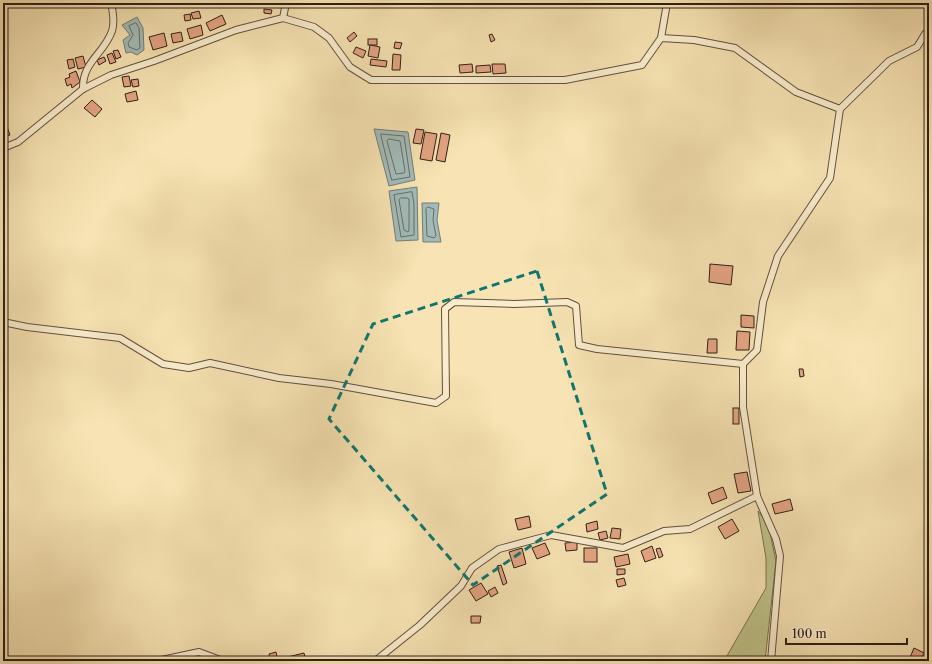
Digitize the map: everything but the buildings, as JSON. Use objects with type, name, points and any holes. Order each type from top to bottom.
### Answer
[{"type":"street","points":[[83,89],[82,77],[112,31],[113,14],[111,3]]},
{"type":"street","points":[[283,18],[286,3]]},
{"type":"street","points":[[3,148],[18,142],[83,89],[111,75],[154,61],[236,30],[283,18],[314,27],[329,38],[350,67],[371,80],[564,80],[642,65],[661,38],[667,3]]},
{"type":"street","points":[[771,661],[780,556],[776,539],[757,496],[743,406],[743,364],[757,350],[763,302],[778,256],[830,178],[840,109],[889,61],[917,48],[925,34],[929,31]]},
{"type":"street","points":[[661,38],[694,40],[735,48],[796,92],[840,109]]},
{"type":"street","points":[[3,322],[34,328],[120,338],[163,364],[189,368],[210,363],[279,378],[331,384],[436,403],[446,396],[445,309],[454,302],[514,304],[567,302],[576,306],[579,345],[597,349],[743,364]]},
{"type":"street","points":[[375,661],[420,625],[461,586],[472,568],[499,549],[551,535],[623,548],[664,531],[690,529],[757,496]]},
{"type":"street","points":[[924,661],[929,650]]},
{"type":"street","points":[[157,661],[199,652],[223,661]]},
{"type":"highlighted area","points":[[537,271],[607,494],[473,585],[329,419],[373,324]]},
{"type":"green space","points":[[758,511],[768,524],[776,561],[765,661],[724,661],[766,588],[766,558]]},
{"type":"water","points":[[137,17],[143,28],[144,50],[137,55],[131,52],[126,53],[123,40],[130,35],[122,25]]},
{"type":"water","points":[[374,129],[408,132],[415,180],[389,186]]},
{"type":"water","points":[[417,187],[418,240],[396,241],[389,191]]},
{"type":"water","points":[[422,203],[439,203],[437,220],[441,242],[423,242]]}]
